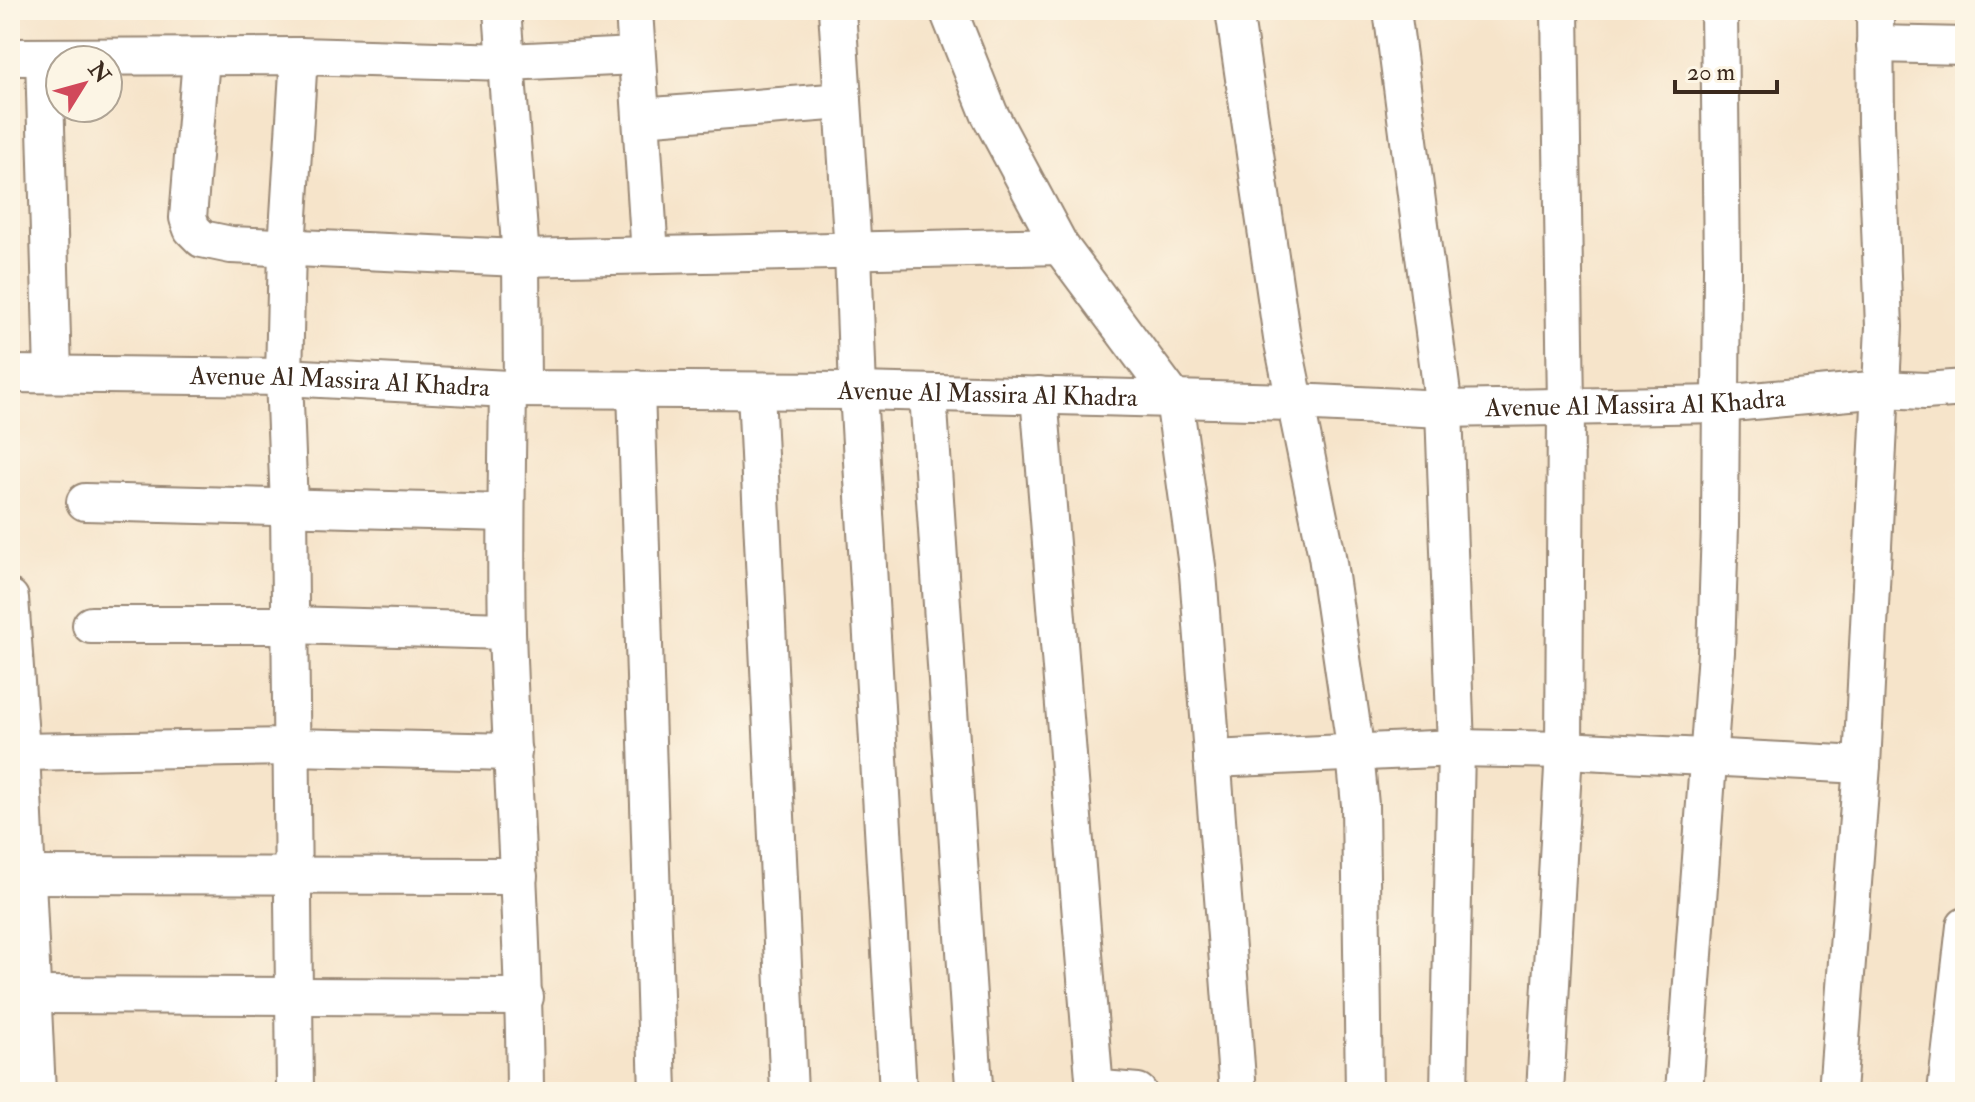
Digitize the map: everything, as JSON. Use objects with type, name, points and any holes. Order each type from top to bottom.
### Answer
[{"type":"street","points":[[502,10],[521,258],[506,513],[507,631],[525,997],[525,1092]]},
{"type":"street","points":[[634,10],[650,255]]},
{"type":"street","points":[[837,10],[898,1092]]},
{"type":"street","points":[[948,10],[989,113],[1060,246],[1174,399],[1198,573],[1238,1092]]},
{"type":"street","points":[[1234,10],[1294,402],[1339,622],[1361,844],[1364,1092]]},
{"type":"street","points":[[1392,10],[1444,409],[1456,748],[1449,1092]]},
{"type":"street","points":[[1545,1092],[1564,750],[1566,405],[1560,10]]},
{"type":"street","points":[[1684,1092],[1716,652],[1721,404],[1719,10]]},
{"type":"street","points":[[1837,1092],[1862,765],[1882,389],[1884,327],[1875,27],[1965,46]]},
{"type":"street","points":[[295,1092],[289,507],[284,377],[287,248],[299,56]]},
{"type":"street","points":[[53,374],[27,57],[299,56],[507,62],[636,56]]},
{"type":"street","points":[[201,58],[188,218],[192,229],[202,239],[211,242],[521,258],[1060,246]]},
{"type":"street","points":[[641,117],[843,101]]},
{"type":"street","name":"Avenue Al Massira Al Khadra","points":[[10,374],[284,377],[515,388],[1039,395],[1444,409],[1721,404],[1882,389],[1925,391],[1965,388]]},
{"type":"street","points":[[636,389],[658,1092]]},
{"type":"street","points":[[756,391],[789,1092]]},
{"type":"street","points":[[928,394],[974,1086]]},
{"type":"street","points":[[1039,395],[1094,1078],[1102,1089],[1138,1092]]},
{"type":"street","points":[[85,502],[506,513]]},
{"type":"street","points":[[10,598],[17,744],[18,874],[33,995],[37,1092]]},
{"type":"street","points":[[91,625],[289,625],[507,631]]},
{"type":"street","points":[[17,744],[513,752]]},
{"type":"street","points":[[1212,759],[1456,748],[1564,750],[1862,765]]},
{"type":"street","points":[[18,874],[519,876]]},
{"type":"street","points":[[1946,1092],[1965,926]]},
{"type":"street","points":[[33,995],[525,997]]}]
